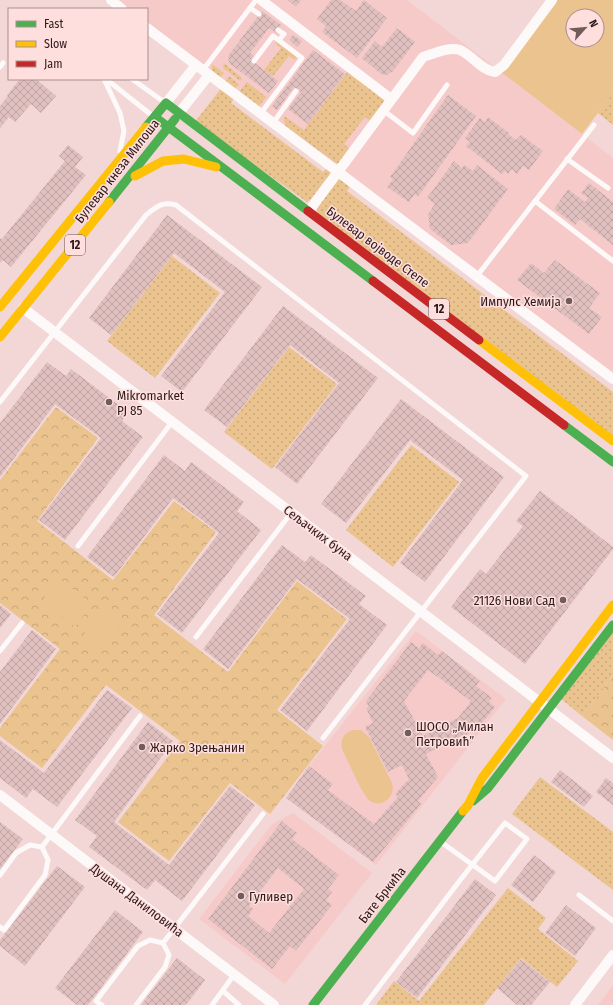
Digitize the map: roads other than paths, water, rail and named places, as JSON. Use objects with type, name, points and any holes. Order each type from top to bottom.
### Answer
[{"type":"main road","name":"Булевар војводе Степе","points":[[166,103],[613,441]]},
{"type":"main road","name":"Булевар кнеза Милоша","points":[[0,308],[4,295],[112,169],[166,103]]},
{"type":"main road","name":"Булевар кнеза Милоша","points":[[0,337],[179,113]]},
{"type":"main road","points":[[155,117],[222,168]]},
{"type":"main road","name":"12","points":[[126,181],[163,160],[184,159],[222,168],[613,462]]},
{"type":"main road","name":"Бате Бркића","points":[[315,1004],[468,805],[482,778],[613,605]]},
{"type":"main road","name":"Бате Бркића","points":[[468,805],[488,788],[613,625]]},
{"type":"street","points":[[110,0],[121,8]]},
{"type":"street","points":[[261,0],[391,99]]},
{"type":"street","points":[[309,211],[337,171],[423,57],[444,50],[460,50],[490,71],[495,72],[501,68],[552,0]]},
{"type":"street","points":[[148,29],[613,379]]},
{"type":"street","points":[[166,103],[203,70]]},
{"type":"street","points":[[179,113],[203,70]]},
{"type":"street","name":"Сељачких буна","points":[[23,308],[613,758]]},
{"type":"street","name":"Душана Даниловића","points":[[0,795],[274,1005]]},
{"type":"street","points":[[575,1005],[613,955]]},
{"type":"lane","points":[[203,70],[256,0]]},
{"type":"lane","points":[[250,8],[259,14]]},
{"type":"lane","points":[[278,30],[284,34],[279,40]]},
{"type":"lane","points":[[254,61],[273,36],[302,58],[260,113]]},
{"type":"lane","points":[[105,80],[120,113],[124,131],[120,152],[112,169]]},
{"type":"lane","points":[[106,80],[155,117]]},
{"type":"lane","points":[[133,80],[166,103]]},
{"type":"lane","points":[[383,110],[413,133],[447,85]]},
{"type":"lane","points":[[273,122],[296,91]]},
{"type":"lane","points":[[477,276],[594,125]]},
{"type":"lane","points":[[567,159],[608,188]]},
{"type":"lane","points":[[535,201],[613,260]]},
{"type":"lane","points":[[0,402],[146,215],[155,208],[168,202],[176,205],[526,476],[323,738]]},
{"type":"lane","points":[[78,546],[172,422]]},
{"type":"lane","points":[[196,637],[290,512]]},
{"type":"lane","points":[[0,652],[22,623]]},
{"type":"lane","points":[[42,847],[140,716]]},
{"type":"lane","points":[[163,943],[264,814]]},
{"type":"lane","points":[[365,1005],[472,865],[505,823],[527,839],[495,882],[472,865],[440,842]]},
{"type":"lane","points":[[0,875],[16,853],[30,845],[42,847]]},
{"type":"lane","points":[[0,927],[4,930],[45,875],[48,860],[42,847]]},
{"type":"lane","points":[[579,895],[613,922]]},
{"type":"lane","points":[[102,1005],[96,1001],[138,946],[150,940],[163,943]]},
{"type":"lane","points":[[136,1005],[165,967],[169,955],[163,943]]},
{"type":"lane","points":[[212,1005],[234,975]]},
{"type":"lane","points":[[223,991],[239,1005]]},
{"type":"place","name":"Импулс Хемија","points":[[569,301]]},
{"type":"place","name":"Mikromarket PJ 85","points":[[109,402]]},
{"type":"place","name":"21126 Нови Сад","points":[[563,600]]},
{"type":"place","name":"ШОСО „Милан Петровић”","points":[[408,733]]},
{"type":"place","name":"Жарко Зрењанин","points":[[142,747]]},
{"type":"place","name":"Гуливер","points":[[241,896]]}]
